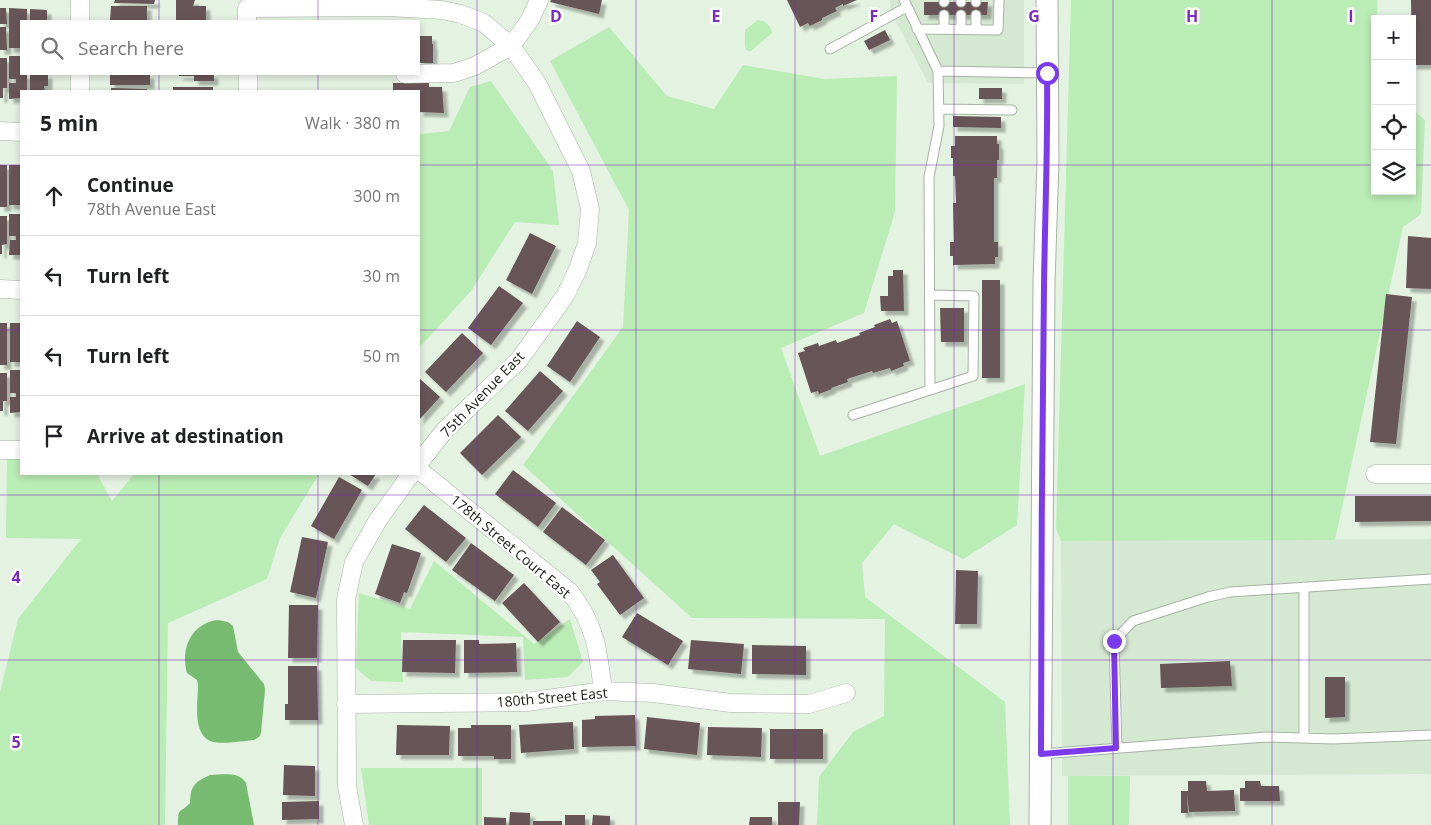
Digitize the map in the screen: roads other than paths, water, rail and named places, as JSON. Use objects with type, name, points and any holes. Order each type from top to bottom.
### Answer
[{"type":"street","points":[[80,0],[80,20]]},
{"type":"street","points":[[420,74],[454,73],[475,66],[511,46],[530,20],[539,0]]},
{"type":"street","points":[[1040,825],[1044,282],[1048,161],[1047,0]]},
{"type":"street","name":"75th Avenue East","points":[[247,15],[388,4],[442,10],[461,14],[484,23],[511,46],[537,83],[581,171],[590,209],[587,243],[578,269],[565,296],[519,360],[446,430],[420,462]]},
{"type":"street","points":[[80,75],[80,90]]},
{"type":"street","points":[[248,75],[248,90]]},
{"type":"street","points":[[0,131],[20,132]]},
{"type":"street","points":[[0,289],[20,290]]},
{"type":"street","points":[[0,450],[20,450]]},
{"type":"street","name":"178th Street Court East","points":[[420,471],[570,592],[583,610],[593,634],[599,657],[603,691]]},
{"type":"street","points":[[1375,474],[1431,474]]},
{"type":"street","points":[[354,825],[347,786],[346,599],[354,562],[378,520],[410,475]]},
{"type":"street","name":"180th Street East","points":[[346,704],[527,702],[603,691],[653,693],[731,703],[809,704],[846,692]]},
{"type":"lane","points":[[917,29],[998,30],[999,0]]},
{"type":"lane","points":[[830,48],[905,4],[938,72],[939,126],[929,177],[930,390]]},
{"type":"lane","points":[[944,15],[944,29]]},
{"type":"lane","points":[[961,15],[961,29]]},
{"type":"lane","points":[[976,15],[976,29]]},
{"type":"lane","points":[[938,72],[1047,73]]},
{"type":"lane","points":[[939,109],[1012,110]]},
{"type":"lane","points":[[853,415],[973,376],[974,296],[930,295]]},
{"type":"lane","points":[[1116,748],[1114,641],[1133,621],[1208,597],[1230,592],[1431,578]]},
{"type":"lane","points":[[1304,587],[1304,738]]},
{"type":"lane","points":[[1041,754],[1266,737],[1332,739],[1431,735]]}]
